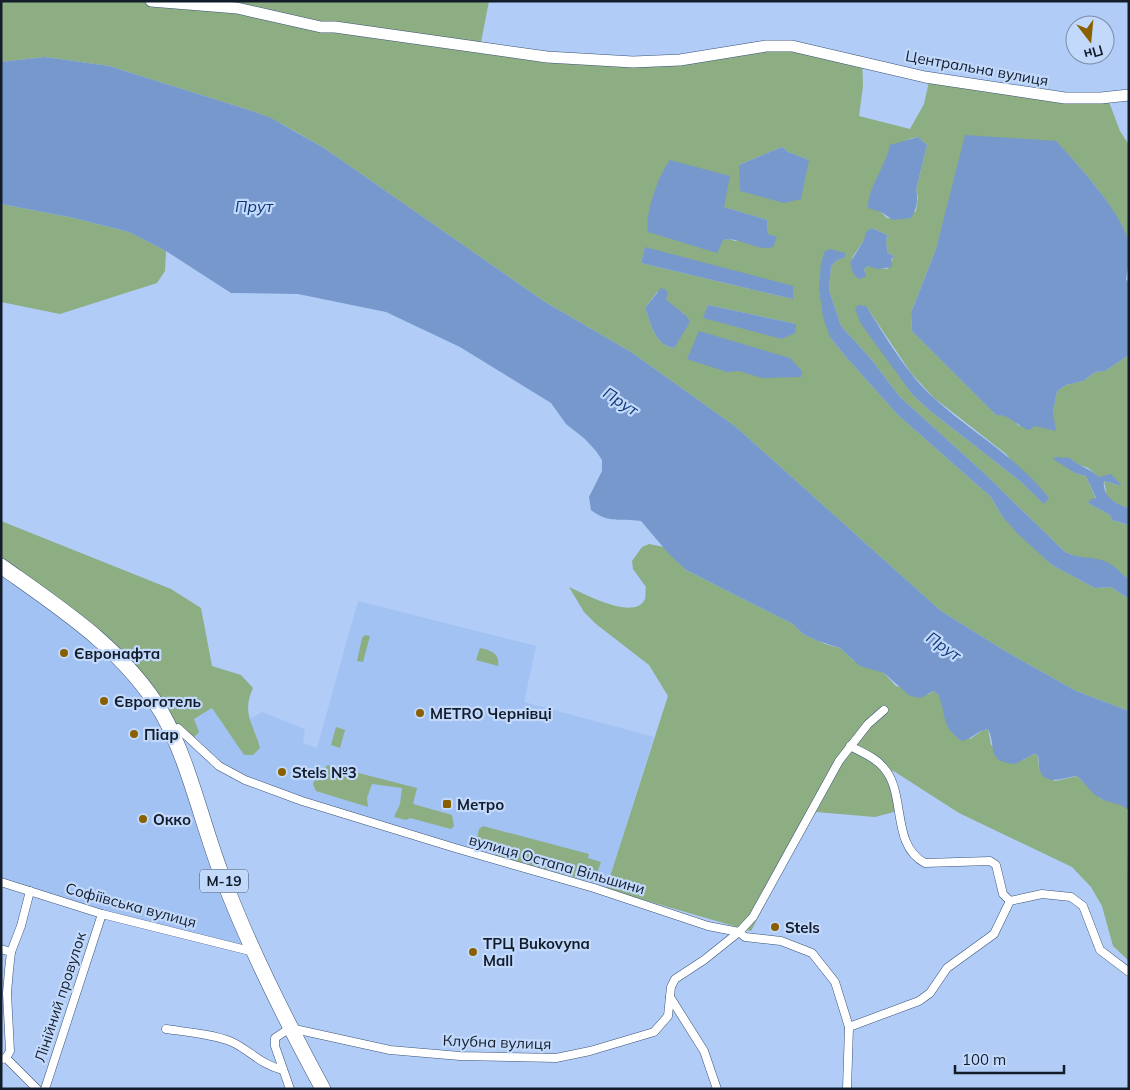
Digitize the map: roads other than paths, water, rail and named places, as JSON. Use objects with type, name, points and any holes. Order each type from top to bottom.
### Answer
[{"type":"highway","name":"М-19","points":[[1,566],[75,618],[121,660],[161,713],[170,730],[221,874],[254,952],[290,1028],[323,1089]]},
{"type":"main road","name":"Центральна вулиця","points":[[151,1],[237,8],[321,27],[335,27],[547,57],[633,62],[680,60],[766,46],[792,46],[925,77],[1065,98],[1101,98],[1129,95]]},
{"type":"street","name":"Клубна вулиця","points":[[290,1028],[390,1050],[499,1059],[556,1058],[590,1051],[654,1032],[668,1016],[670,997],[675,979],[704,960],[739,932],[753,917],[840,761],[868,724],[884,710]]},
{"type":"street","name":"вулиця Остапа Вільшини","points":[[170,730],[178,728],[219,766],[245,780],[302,801],[594,888],[708,926],[739,932],[744,937],[781,941],[812,953],[835,982],[849,1027],[847,1089]]},
{"type":"street","points":[[850,746],[884,767],[891,780],[904,835],[911,852],[918,860],[925,863],[990,861],[996,865],[1001,889],[1010,901]]},
{"type":"street","name":"Софіївська вулиця","points":[[1,882],[102,914],[254,952]]},
{"type":"street","points":[[30,891],[21,926],[11,952],[7,993],[10,1050],[3,1058],[37,1089]]},
{"type":"street","points":[[1010,901],[1042,894],[1071,897],[1083,906],[1100,950],[1129,972]]},
{"type":"street","points":[[849,1027],[919,1002],[930,993],[947,968],[994,934],[1010,901]]},
{"type":"street","name":"Лінійний провулок","points":[[45,1089],[102,914]]},
{"type":"street","points":[[1,949],[11,952]]},
{"type":"street","points":[[670,997],[704,1051],[716,1089]]},
{"type":"street","points":[[290,1028],[276,1038],[275,1046],[290,1089]]},
{"type":"street","points":[[166,1029],[230,1042],[248,1052],[262,1064],[283,1070]]},
{"type":"water","name":"Прут","points":[[45,57],[109,66],[271,118],[324,148],[545,302],[631,352],[736,427],[941,611],[1005,651],[1076,691],[1129,711],[1129,810],[1097,796],[1077,776],[1055,780],[1045,777],[1039,767],[1038,755],[1034,754],[1015,764],[999,760],[994,752],[988,729],[962,741],[955,736],[947,725],[938,694],[933,691],[921,698],[910,696],[884,673],[860,666],[840,648],[803,634],[793,624],[686,570],[669,554],[641,521],[609,519],[591,510],[589,497],[602,471],[602,460],[596,451],[585,439],[566,424],[551,403],[460,347],[386,312],[298,294],[231,293],[166,251],[129,232],[74,218],[1,204],[1,62]]},
{"type":"water","points":[[965,135],[1056,141],[1099,190],[1126,233],[1129,245],[1126,279],[1129,283],[1129,355],[1105,371],[1095,372],[1083,381],[1066,385],[1057,391],[1053,412],[1056,431],[1035,426],[1029,430],[1005,416],[996,415],[912,331],[911,313],[936,249]]},
{"type":"water","points":[[918,137],[927,145],[916,190],[916,205],[911,218],[893,220],[881,212],[868,208],[870,193],[885,161],[890,145]]},
{"type":"water","points":[[782,147],[788,152],[809,160],[801,199],[784,203],[740,191],[739,165]]},
{"type":"water","points":[[670,160],[730,176],[724,207],[767,220],[768,234],[777,237],[773,247],[760,247],[729,239],[723,240],[717,253],[648,232],[648,216],[653,195],[661,175]]},
{"type":"water","points":[[872,228],[887,235],[888,253],[894,256],[891,260],[892,267],[878,269],[868,266],[864,269],[866,277],[858,279],[853,273],[850,263],[864,240],[866,232]]},
{"type":"water","points":[[645,247],[793,286],[793,299],[641,263]]},
{"type":"water","points":[[830,249],[845,253],[845,257],[836,261],[831,266],[829,290],[841,326],[871,359],[900,397],[984,473],[1065,552],[1076,556],[1102,560],[1118,570],[1129,580],[1129,599],[1111,587],[1095,588],[1052,565],[1017,533],[1002,516],[991,497],[898,415],[846,357],[830,337],[823,317],[819,289],[821,263],[825,251]]},
{"type":"water","points":[[661,288],[665,289],[668,293],[666,299],[686,316],[690,322],[674,348],[662,343],[658,338],[645,308]]},
{"type":"water","points":[[708,305],[796,324],[795,333],[782,339],[703,318]]},
{"type":"water","points":[[858,305],[866,306],[914,377],[934,398],[1009,458],[1036,483],[1049,498],[1044,504],[1020,481],[929,410],[912,394],[861,324],[855,309]]},
{"type":"water","points":[[699,331],[790,358],[802,371],[801,377],[762,378],[739,371],[727,372],[687,359]]},
{"type":"water","points":[[1056,457],[1070,458],[1099,477],[1111,474],[1122,486],[1104,481],[1105,491],[1119,505],[1129,508],[1129,525],[1112,520],[1110,515],[1088,503],[1091,499],[1096,498],[1086,476],[1075,473],[1053,459]]},
{"type":"place","name":"Євронафта","points":[[64,653]]},
{"type":"place","name":"Євроготель","points":[[104,701]]},
{"type":"place","name":"METRO Чернівці","points":[[420,713]]},
{"type":"place","name":"Піар","points":[[134,734]]},
{"type":"place","name":"Stels №3","points":[[282,772]]},
{"type":"place","name":"Метро","points":[[447,804]]},
{"type":"place","name":"Окко","points":[[143,819]]},
{"type":"place","name":"Stels","points":[[775,927]]},
{"type":"place","name":"ТРЦ Bukovyna Mall","points":[[473,952]]}]
